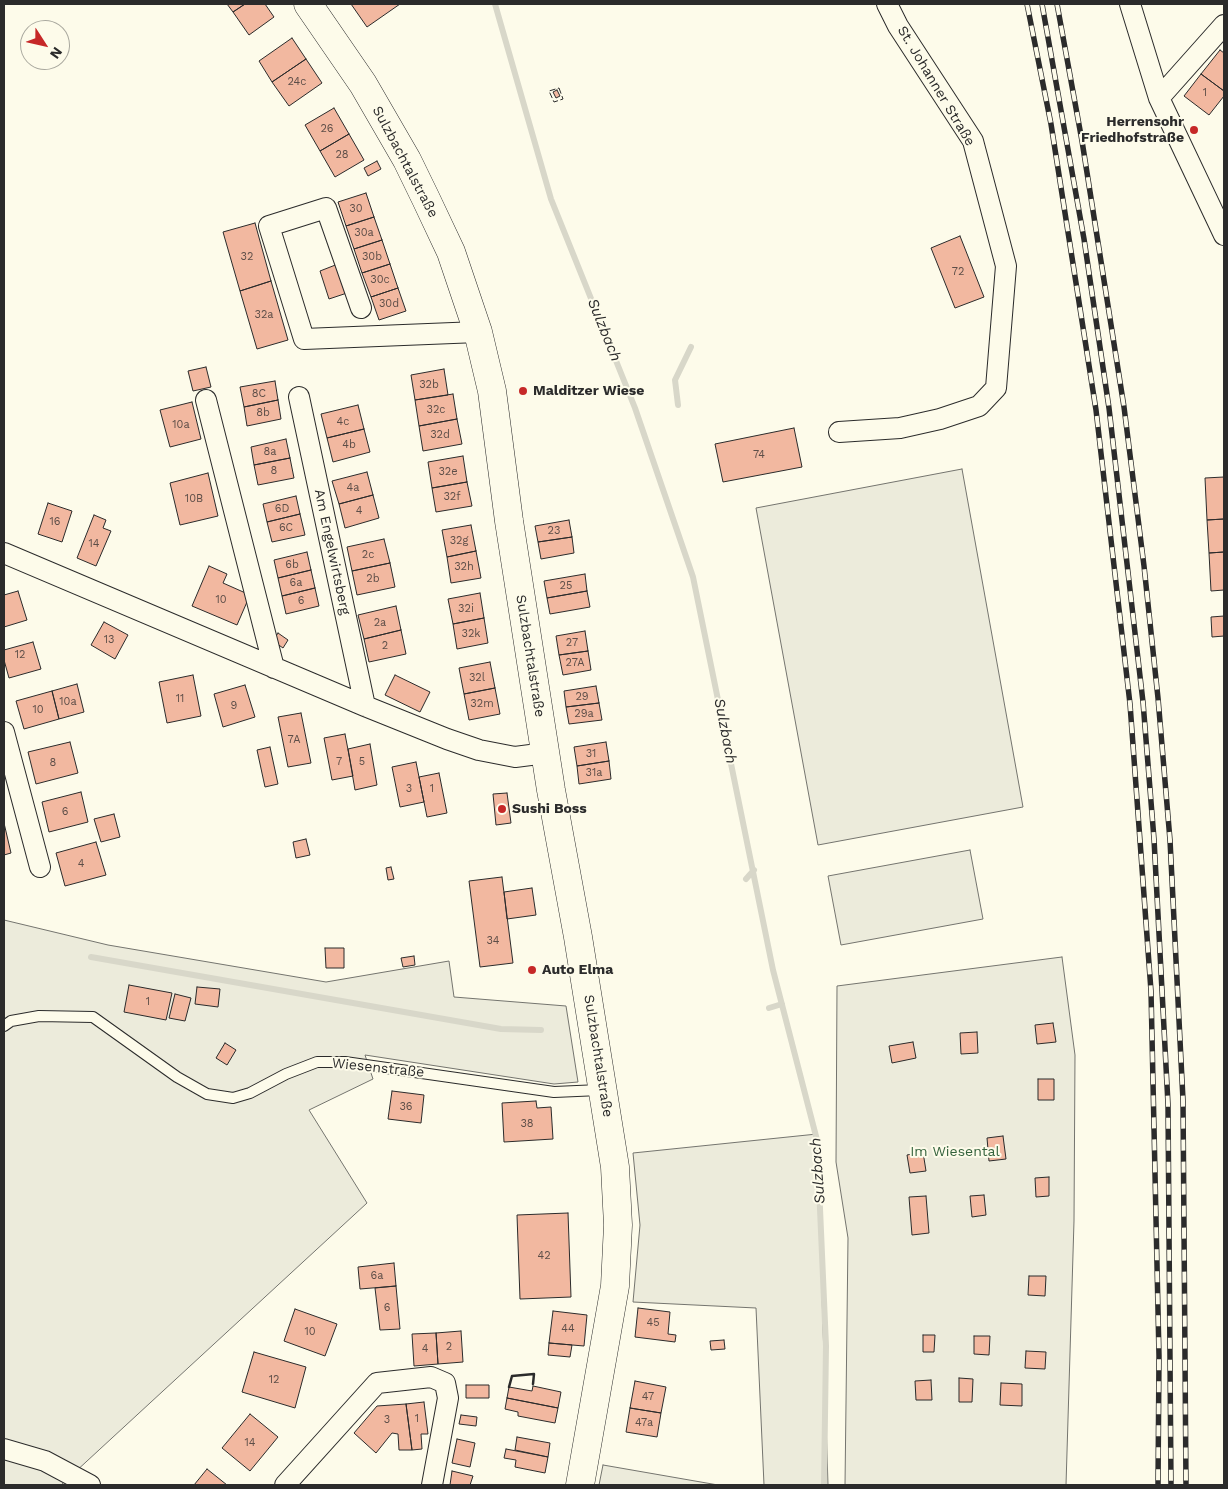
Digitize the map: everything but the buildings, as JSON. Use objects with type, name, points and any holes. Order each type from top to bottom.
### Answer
[{"type":"main road","name":"Sulzbachtalstraße","points":[[308,4],[363,84],[407,160],[451,252],[478,332],[492,391],[509,521],[615,1166],[618,1225],[615,1286],[602,1369],[580,1485]]},
{"type":"street","name":"St. Johanner Straße","points":[[839,432],[900,428],[940,419],[979,406],[996,388],[1006,266],[973,141],[898,26],[887,4]]},
{"type":"street","points":[[1130,4],[1159,98],[1224,235]]},
{"type":"street","points":[[1159,98],[1224,25]]},
{"type":"street","points":[[361,308],[326,208],[269,226],[304,340],[478,332]]},
{"type":"street","name":"Am Engelwirtsberg","points":[[298,398],[365,706]]},
{"type":"street","points":[[206,400],[274,668]]},
{"type":"street","points":[[4,553],[365,706],[479,750],[515,757],[546,753]]},
{"type":"street","points":[[4,732],[40,867]]},
{"type":"street","points":[[285,1485],[376,1383],[431,1377],[445,1383],[448,1398],[432,1485]]},
{"type":"street","points":[[4,1449],[45,1462],[90,1485]]},
{"type":"lane","name":"Wiesenstraße","points":[[4,1026],[11,1021],[39,1016],[93,1017],[177,1077],[207,1094],[233,1098],[250,1093],[286,1074],[317,1062],[346,1062],[554,1092],[604,1090]]},
{"type":"green space","points":[[962,469],[1023,807],[818,845],[756,508]]},
{"type":"green space","points":[[970,850],[983,919],[841,945],[828,876]]},
{"type":"green space","points":[[4,920],[108,945],[326,982],[449,961],[454,997],[566,1006],[578,1082],[554,1084],[365,1055],[373,1079],[309,1110],[367,1203],[61,1485],[4,1485]]},
{"type":"green space","name":"Im Wiesental","points":[[1062,957],[1075,1055],[1074,1221],[1066,1485],[845,1485],[848,1238],[836,1162],[837,986]]},
{"type":"green space","points":[[817,1134],[828,1485],[764,1485],[756,1308],[633,1302],[640,1225],[633,1153]]},
{"type":"green space","points":[[603,1465],[718,1485],[599,1485]]},
{"type":"waterway","name":"Sulzbach","points":[[495,4],[551,199],[635,408],[693,577],[773,970],[817,1140],[826,1346],[824,1485]]},
{"type":"waterway","points":[[678,405],[675,380],[691,347]]},
{"type":"waterway","name":"Sulzbach","points":[[746,879],[754,870]]},
{"type":"waterway","points":[[91,957],[501,1029],[541,1030]]},
{"type":"waterway","points":[[769,1008],[782,1004]]},
{"type":"railway","points":[[1027,4],[1051,124],[1096,410],[1130,704],[1151,991],[1159,1356],[1158,1485]]},
{"type":"railway","points":[[1042,4],[1084,239],[1109,408],[1143,702],[1154,839],[1168,1104],[1171,1485]]},
{"type":"railway","points":[[1057,4],[1082,141],[1124,407],[1158,698],[1170,840],[1183,1100],[1186,1485]]},
{"type":"fence","points":[[559,88],[563,99],[554,102],[549,91],[559,88]]},
{"type":"wall","points":[[509,1387],[512,1376],[534,1374],[533,1384]]},
{"type":"place","name":"Herrensohr Friedhofstraße","points":[[1194,130]]},
{"type":"place","name":"Malditzer Wiese","points":[[523,391]]},
{"type":"place","name":"Sushi Boss","points":[[502,809]]},
{"type":"place","name":"Auto Elma","points":[[532,970]]}]
